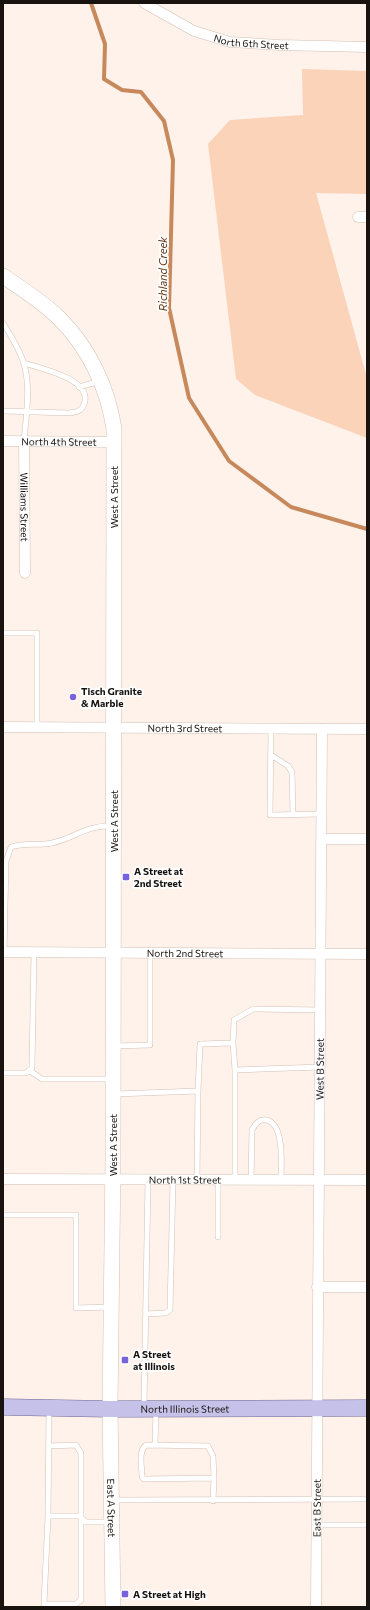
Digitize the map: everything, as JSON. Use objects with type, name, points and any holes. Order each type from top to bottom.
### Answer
[{"type":"main road","name":"West A Street","points":[[3,276],[59,318],[80,344],[101,381],[112,412],[114,442],[114,826],[110,1409]]},
{"type":"main road","name":"North Illinois Street","points":[[3,1407],[110,1409],[367,1408]]},
{"type":"main road","name":"East A Street","points":[[110,1409],[113,1607]]},
{"type":"street","name":"North 6th Street","points":[[144,3],[194,31],[230,42],[367,47]]},
{"type":"street","name":"North 4th Street","points":[[3,441],[114,442]]},
{"type":"street","name":"Williams Street","points":[[24,441],[25,573]]},
{"type":"street","name":"North 3rd Street","points":[[3,727],[367,729]]},
{"type":"street","name":"West B Street","points":[[317,1408],[318,1180],[322,954],[322,729]]},
{"type":"street","points":[[322,839],[367,839]]},
{"type":"street","name":"North 2nd Street","points":[[3,952],[113,951],[367,954]]},
{"type":"street","name":"North 1st Street","points":[[3,1179],[367,1180]]},
{"type":"street","points":[[317,1287],[367,1287]]},
{"type":"street","name":"East B Street","points":[[316,1607],[317,1408]]},
{"type":"lane","points":[[3,323],[24,363],[26,375],[24,441]]},
{"type":"lane","points":[[3,411],[69,413],[79,411],[83,407],[85,399],[79,388],[67,376],[24,363]]},
{"type":"lane","points":[[79,388],[101,381]]},
{"type":"lane","points":[[3,633],[37,634],[37,727]]},
{"type":"lane","points":[[271,729],[270,815],[322,814]]},
{"type":"lane","points":[[271,755],[288,766],[292,772],[293,815]]},
{"type":"lane","points":[[3,952],[6,862],[11,847],[31,843],[50,844],[65,840],[86,828],[101,825],[114,826]]},
{"type":"lane","points":[[30,1071],[32,1064],[34,952]]},
{"type":"lane","points":[[113,1046],[150,1045],[150,952]]},
{"type":"lane","points":[[235,1180],[234,1020],[253,1009],[321,1010]]},
{"type":"lane","points":[[198,1180],[198,1091],[200,1044],[233,1043]]},
{"type":"lane","points":[[235,1070],[320,1067]]},
{"type":"lane","points":[[3,1073],[26,1073],[30,1071]]},
{"type":"lane","points":[[30,1071],[42,1079],[113,1086],[198,1091]]},
{"type":"lane","points":[[250,1180],[252,1130],[256,1123],[262,1120],[267,1120],[275,1124],[279,1133],[281,1180]]},
{"type":"lane","points":[[148,1180],[146,1314],[150,1409],[155,1444]]},
{"type":"lane","points":[[146,1314],[165,1313],[170,1310],[173,1180]]},
{"type":"lane","points":[[218,1180],[218,1237]]},
{"type":"lane","points":[[3,1215],[76,1215],[76,1308],[111,1307]]},
{"type":"lane","points":[[49,1408],[48,1516],[44,1605],[76,1604],[81,1600],[81,1453],[76,1445],[49,1446]]},
{"type":"lane","points":[[213,1501],[214,1478],[213,1456],[208,1446],[155,1444],[146,1445],[142,1449],[142,1476],[144,1478],[214,1478]]},
{"type":"lane","points":[[111,1500],[367,1500]]},
{"type":"lane","points":[[48,1516],[81,1517],[86,1522],[112,1522]]},
{"type":"lane","points":[[316,1525],[367,1525]]},
{"type":"shaded area","points":[[302,69],[367,71],[367,194],[316,193],[367,378],[367,438],[255,395],[236,379],[208,144],[230,120],[303,115]]},
{"type":"waterway","name":"Richland Creek","points":[[91,3],[105,44],[104,79],[122,90],[141,92],[164,121],[173,160],[169,308],[189,398],[229,461],[291,507],[367,529]]},
{"type":"place","name":"Tisch Granite & Marble","points":[[73,697]]},
{"type":"place","name":"A Street at 2nd Street","points":[[126,877]]},
{"type":"place","name":"A Street at Illinois","points":[[125,1360]]},
{"type":"place","name":"A Street at High","points":[[125,1594]]}]
